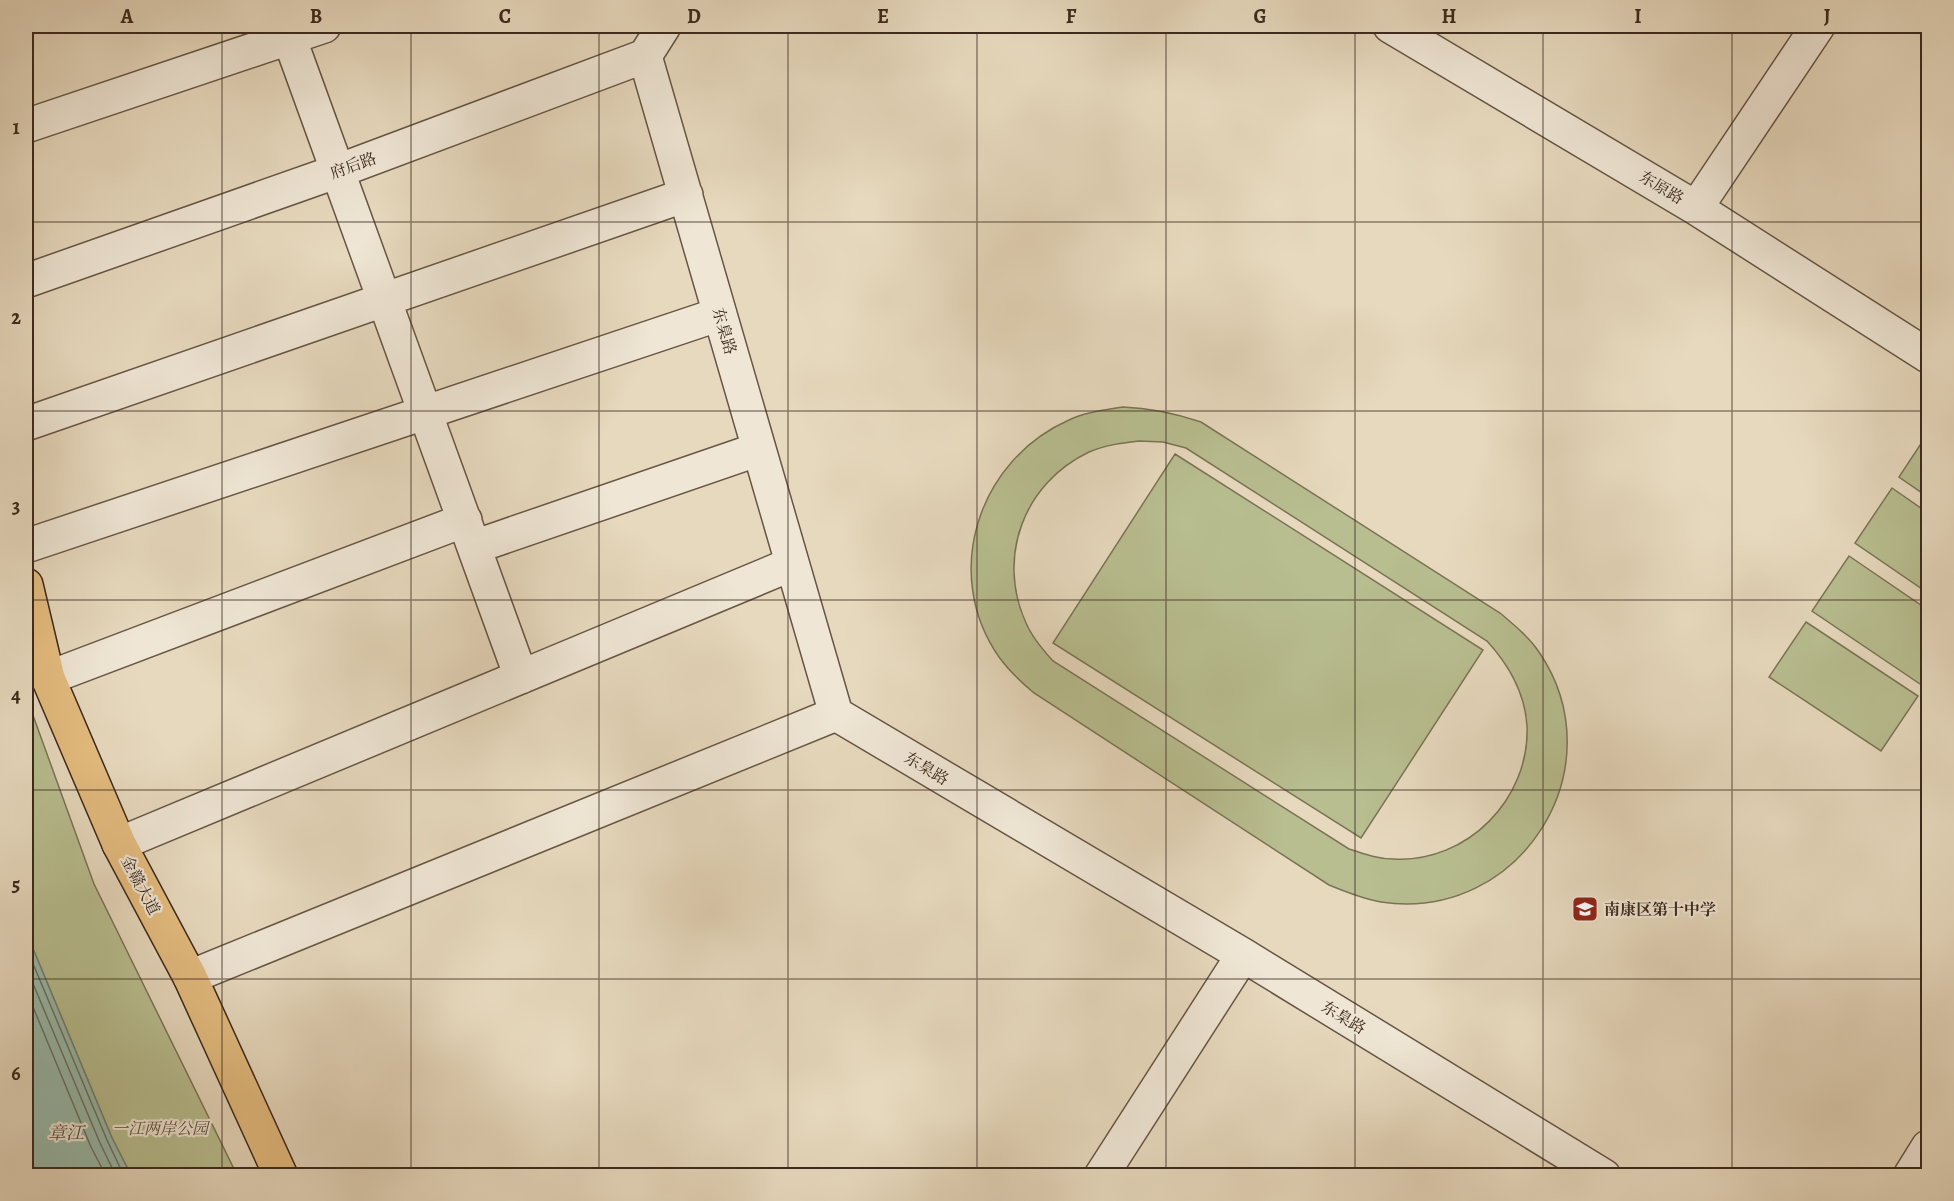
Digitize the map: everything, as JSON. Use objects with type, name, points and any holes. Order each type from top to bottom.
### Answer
[{"type":"main road","name":"金赣大道","points":[[26,585],[48,678],[119,844],[190,977],[281,1176]]},
{"type":"street","points":[[26,126],[287,32],[324,26]]},
{"type":"street","points":[[645,56],[664,26]]},
{"type":"street","name":"东原路","points":[[1390,26],[1696,208],[1929,356]]},
{"type":"street","points":[[1696,208],[1818,26]]},
{"type":"street","points":[[287,32],[521,677]]},
{"type":"street","name":"府后路","points":[[26,281],[338,171],[645,56]]},
{"type":"street","name":"东臬路","points":[[645,56],[836,714],[1242,955],[1604,1176]]},
{"type":"street","points":[[26,424],[686,195]]},
{"type":"street","points":[[26,546],[720,314]]},
{"type":"street","points":[[48,678],[469,534],[759,449]]},
{"type":"street","points":[[119,844],[792,564]]},
{"type":"street","points":[[190,977],[836,714]]},
{"type":"street","points":[[1101,1176],[1242,955]]},
{"type":"street","points":[[1910,1176],[1929,1147]]},
{"type":"green space","points":[[1123,407],[1153,410],[1201,422],[1500,613],[1531,641],[1539,652],[1561,697],[1567,743],[1560,788],[1542,828],[1513,863],[1475,888],[1431,902],[1381,902],[1329,885],[1034,693],[1007,667],[982,625],[973,591],[972,556],[978,522],[992,491],[1012,462],[1037,438],[1075,417]],"holes":[[[1139,441],[1163,442],[1186,448],[1487,641],[1495,650],[1509,670],[1523,702],[1527,726],[1525,753],[1518,778],[1505,801],[1489,821],[1469,838],[1446,850],[1421,857],[1382,858],[1349,849],[1053,661],[1041,647],[1026,623],[1017,598],[1014,573],[1016,548],[1022,524],[1033,502],[1066,466],[1089,452],[1107,446]]]},
{"type":"green space","points":[[1928,433],[1928,497],[1899,477]]},
{"type":"green space","points":[[1175,454],[1483,650],[1361,838],[1053,643]]},
{"type":"green space","points":[[1892,488],[1928,513],[1928,593],[1855,543]]},
{"type":"green space","points":[[1849,556],[1928,610],[1928,677],[1923,686],[1812,611]]},
{"type":"green space","points":[[1806,622],[1918,696],[1881,751],[1769,677]]},
{"type":"green space","name":"一江两岸公园","points":[[26,696],[94,884],[237,1175],[131,1175],[112,1138],[26,932]]},
{"type":"water","name":"章江","points":[[26,932],[112,1138],[131,1175],[26,1175]]},
{"type":"place","name":"南康区第十中学","points":[[1585,909]]}]
